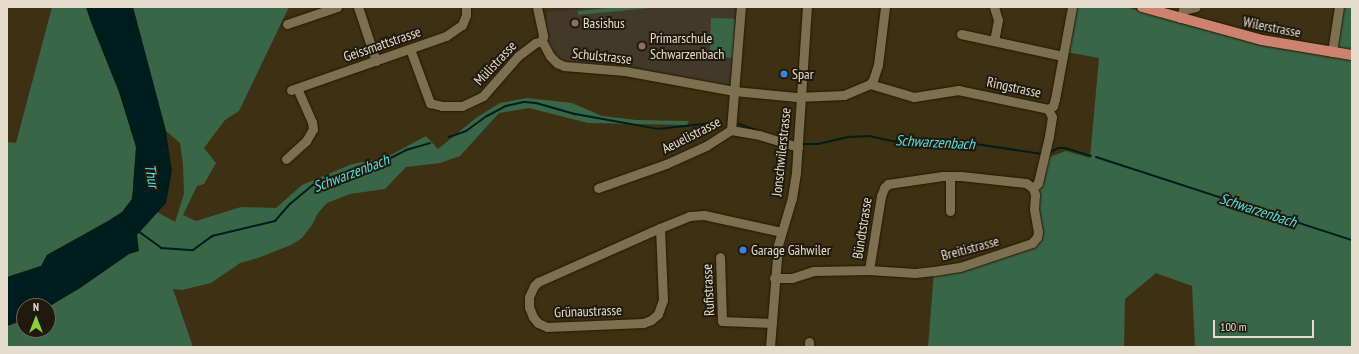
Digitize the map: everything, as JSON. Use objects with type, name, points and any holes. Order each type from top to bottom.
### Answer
[{"type":"main road","name":"Wilerstrasse","points":[[1142,7],[1262,40],[1352,55]]},
{"type":"street","points":[[287,24],[337,7]]},
{"type":"street","points":[[358,7],[376,61]]},
{"type":"street","name":"Geissmattstrasse","points":[[286,159],[306,142],[313,129],[312,122],[294,89],[453,33],[462,25],[466,15],[466,7]]},
{"type":"street","name":"Schulstrasse","points":[[537,7],[543,36],[542,41],[550,56],[564,66],[625,71],[734,91],[801,97],[844,95],[870,84]]},
{"type":"street","points":[[731,130],[741,7]]},
{"type":"street","name":"Jonschwilerstrasse","points":[[770,347],[774,278],[778,245],[792,198],[798,147],[807,7]]},
{"type":"street","points":[[870,84],[878,65],[885,7]]},
{"type":"street","points":[[994,7],[998,20],[994,41]]},
{"type":"street","name":"Ringstrasse","points":[[870,84],[914,97],[958,90],[1048,109],[1053,106],[1055,99],[1072,7]]},
{"type":"street","points":[[1180,18],[1183,10],[1196,7]]},
{"type":"street","points":[[1332,52],[1339,7]]},
{"type":"street","points":[[961,34],[1063,56]]},
{"type":"street","name":"Mülistrasse","points":[[410,49],[430,103],[442,106],[462,106],[483,96],[518,56],[535,43],[542,41]]},
{"type":"street","name":"Breitistrasse","points":[[774,278],[792,278],[814,271],[869,270],[915,273],[934,272],[960,267],[1028,245],[1035,241],[1038,232],[1034,209],[1035,195],[1033,188],[1038,183],[1052,120],[1048,109]]},
{"type":"street","name":"Aeuelistrasse","points":[[598,188],[666,164],[706,146],[731,130],[798,147]]},
{"type":"street","points":[[950,176],[950,211]]},
{"type":"street","name":"Bündtstrasse","points":[[869,270],[881,196],[886,186],[897,181],[950,176],[1026,183],[1033,188]]},
{"type":"street","name":"Grünaustrasse","points":[[660,228],[662,300],[658,314],[651,320],[643,323],[547,327],[538,323],[533,317],[529,307],[529,296],[534,286],[538,282],[660,228],[689,216],[696,215],[781,232]]},
{"type":"street","name":"Rufistrasse","points":[[720,257],[722,321],[772,323]]},
{"type":"shaded area","name":"Primarschule Schwarzenbach","points":[[598,7],[739,7],[730,88],[563,62],[555,56],[547,43],[548,37],[543,18],[547,18],[547,12]]},
{"type":"green space","points":[[52,7],[86,7],[119,92],[136,147],[132,199],[122,212],[47,255],[41,266],[7,277],[7,142],[16,143]]},
{"type":"green space","points":[[133,7],[289,7],[239,111],[225,120],[204,148],[216,163],[204,184],[197,186],[183,215],[196,221],[241,207],[276,208],[302,185],[352,164],[385,158],[426,136],[438,149],[476,118],[500,103],[527,98],[572,103],[602,116],[636,120],[689,121],[687,125],[588,123],[529,108],[499,113],[460,156],[440,163],[406,167],[385,189],[350,194],[327,203],[318,213],[312,225],[302,238],[291,245],[258,258],[240,263],[211,283],[182,290],[173,289],[193,347],[7,347],[7,326],[16,323],[16,338],[56,338],[56,302],[80,288],[129,254],[138,251],[137,235],[157,212],[175,222],[184,194],[183,165],[180,143],[166,131]]},
{"type":"green space","points":[[617,7],[660,7],[578,15],[578,11]]},
{"type":"green space","points":[[1074,7],[1125,7],[1235,38],[1334,56],[1343,7],[1352,7],[1352,347],[1195,347],[1192,286],[1156,273],[1125,299],[1124,347],[928,347],[934,271],[1035,241],[1038,188],[1047,158],[1066,151],[1090,158],[1099,58],[1066,52]]},
{"type":"green space","points":[[711,18],[735,19],[734,58],[710,57]]},
{"type":"water","name":"Thur","points":[[86,7],[133,7],[166,131],[172,171],[166,203],[137,235],[139,251],[129,254],[80,288],[56,302],[56,298],[16,298],[16,323],[7,326],[7,277],[41,266],[47,255],[122,212],[132,199],[136,147],[119,92]]},
{"type":"waterway","name":"Schwarzenbach","points":[[449,137],[466,131],[487,116],[506,106],[524,102],[536,103],[575,114],[658,129],[721,122]]},
{"type":"waterway","name":"Schwarzenbach","points":[[739,124],[759,131]]},
{"type":"waterway","name":"Schwarzenbach","points":[[801,144],[818,144],[849,137],[869,136],[893,141],[956,141],[1042,154]]},
{"type":"waterway","name":"Schwarzenbach","points":[[138,231],[161,248],[193,250],[212,236],[275,221],[290,204],[313,185],[375,166],[406,150],[430,143]]},
{"type":"waterway","name":"Schwarzenbach","points":[[1049,153],[1058,148],[1065,148],[1091,156]]},
{"type":"waterway","name":"Schwarzenbach","points":[[1096,157],[1352,240]]},
{"type":"place","name":"Basishus","points":[[575,23]]},
{"type":"place","name":"Primarschule Schwarzenbach","points":[[642,46]]},
{"type":"place","name":"Spar","points":[[784,74]]},
{"type":"place","name":"Garage Gähwiler","points":[[743,250]]}]
